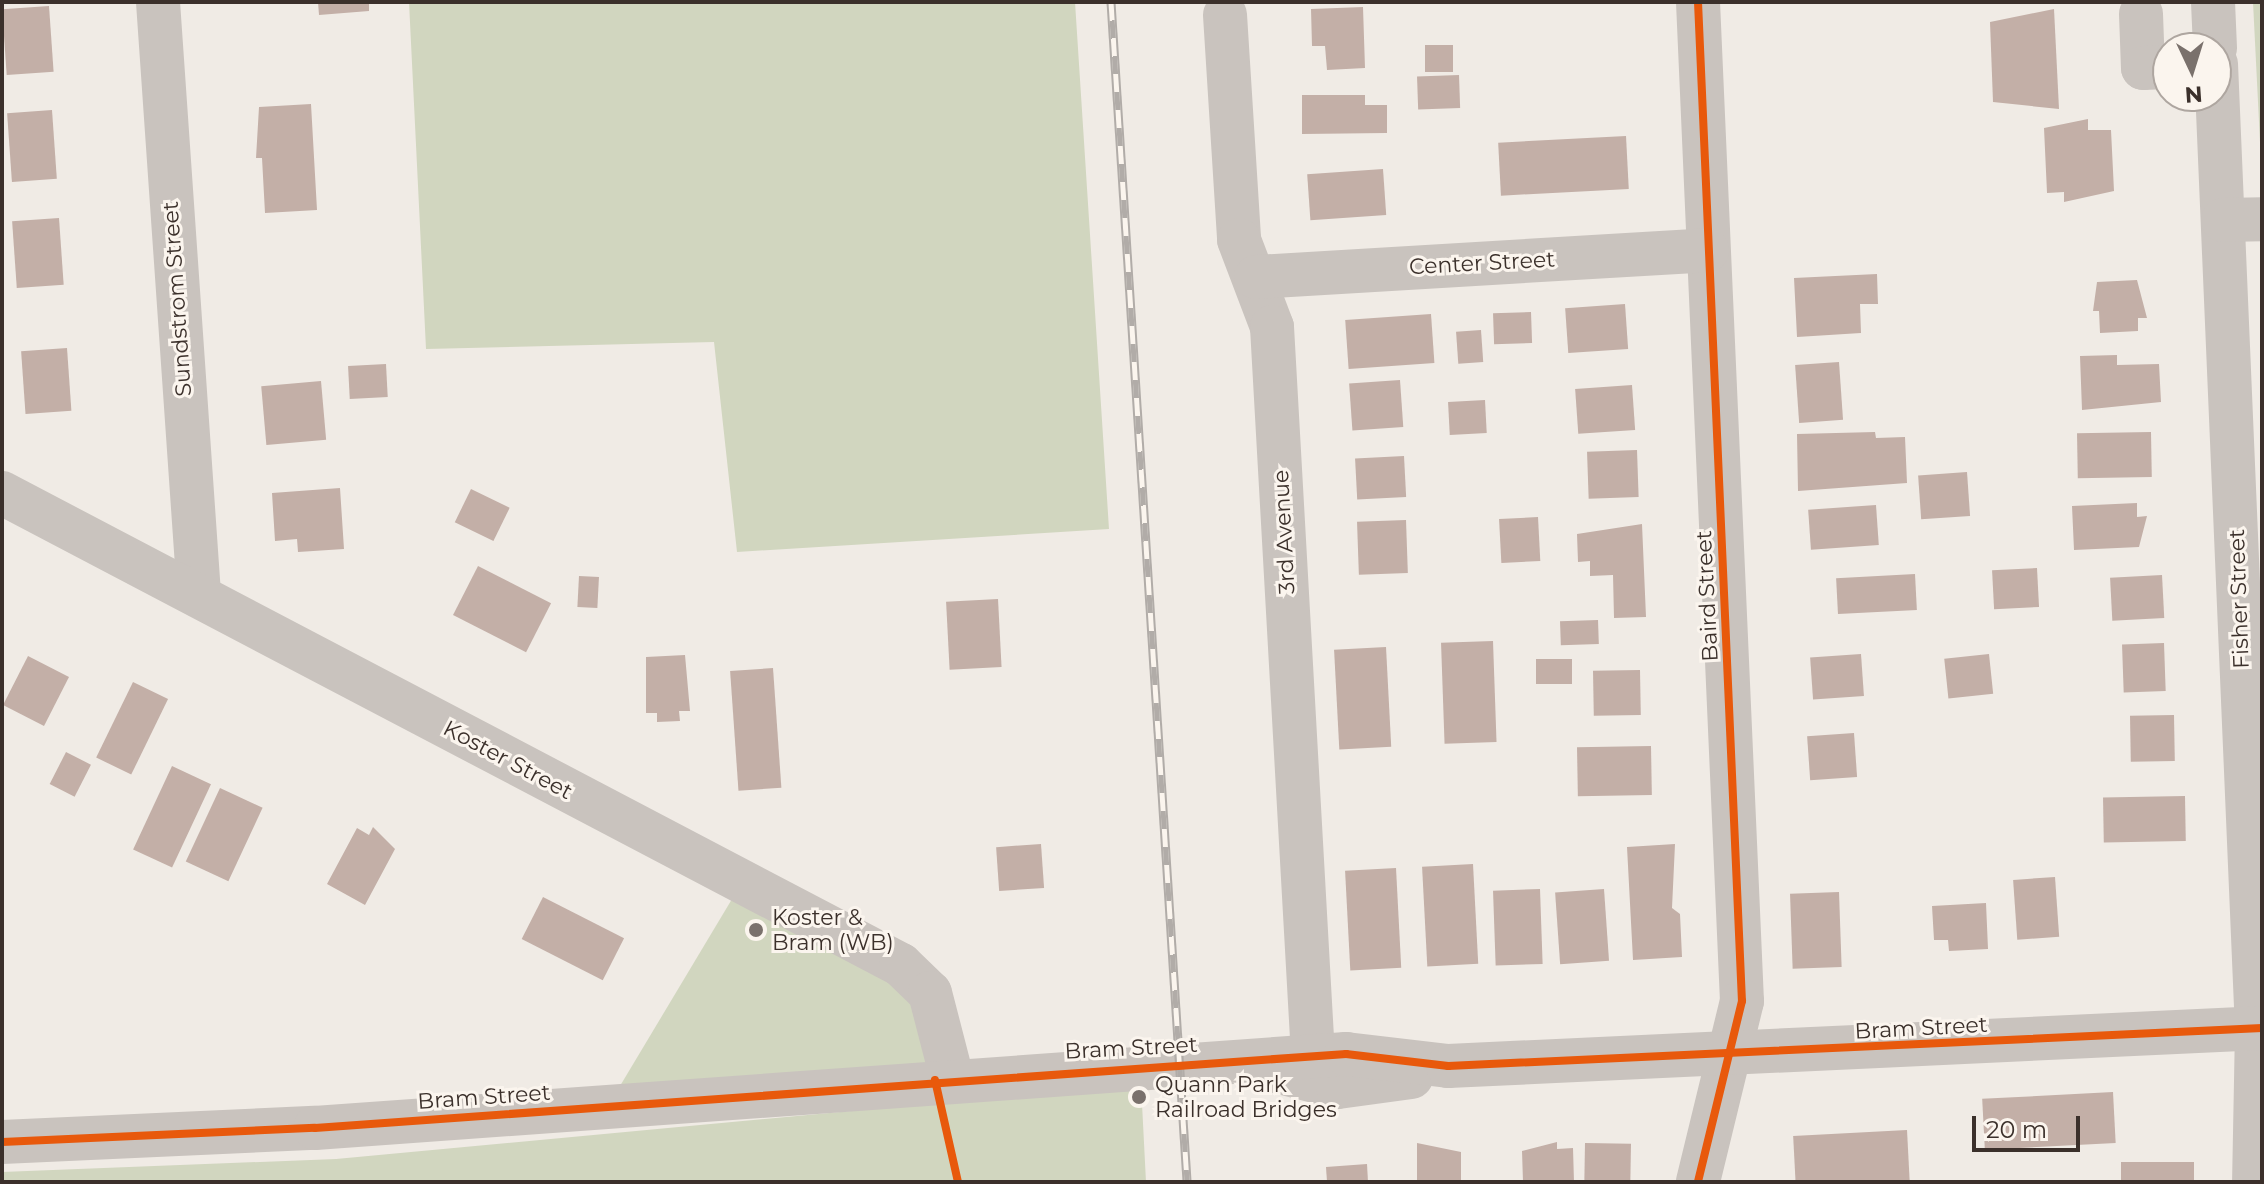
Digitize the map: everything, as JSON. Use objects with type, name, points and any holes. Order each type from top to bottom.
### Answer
[{"type":"street","name":"Sundstrom Street","points":[[158,2],[199,595]]},
{"type":"street","name":"Baird Street","points":[[1698,2],[1742,969],[1733,1056],[1698,1182]]},
{"type":"street","points":[[2213,2],[2214,32]]},
{"type":"street","points":[[2141,14],[2143,68],[2152,68]]},
{"type":"street","name":"3rd Avenue","points":[[1225,15],[1235,217],[1272,327],[1313,1056]]},
{"type":"street","name":"Fisher Street","points":[[2224,112],[2242,220],[2260,1028],[2254,1182]]},
{"type":"street","name":"Center Street","points":[[1256,277],[1707,250]]},
{"type":"street","name":"Koster Street","points":[[2,493],[901,965],[930,993],[952,1078]]},
{"type":"street","name":"Bram Street","points":[[2,1142],[315,1128],[952,1078],[1313,1056],[1448,1066],[1733,1056],[2260,1028]]},
{"type":"street","name":"Bram Street","points":[[1253,1060],[1303,1083],[1338,1087],[1391,1084],[1448,1066]]},
{"type":"green space","points":[[409,2],[1075,2],[1109,529],[737,552],[714,342],[426,349]]},
{"type":"green space","points":[[2253,2],[2262,2],[2262,163],[2261,162]]},
{"type":"green space","points":[[741,884],[901,965],[952,1078],[608,1106]]},
{"type":"green space","points":[[1141,1084],[1146,1182],[2,1182],[2,1172],[336,1159]]},
{"type":"building","points":[[318,2],[369,2],[369,11],[319,15]]},
{"type":"building","points":[[49,6],[54,72],[7,75],[2,9]]},
{"type":"building","points":[[1363,7],[1365,68],[1327,70],[1325,46],[1312,46],[1311,9]]},
{"type":"building","points":[[2054,9],[2059,109],[1993,102],[1990,22]]},
{"type":"building","points":[[1425,45],[1453,45],[1453,72],[1425,72]]},
{"type":"building","points":[[1459,75],[1460,108],[1418,109],[1417,76]]},
{"type":"building","points":[[1302,95],[1365,95],[1365,105],[1387,105],[1387,133],[1302,134]]},
{"type":"building","points":[[311,104],[317,210],[265,213],[262,158],[256,158],[259,107]]},
{"type":"building","points":[[52,110],[57,179],[12,182],[7,113]]},
{"type":"building","points":[[2088,119],[2088,130],[2111,130],[2114,191],[2064,202],[2064,192],[2047,193],[2044,128]]},
{"type":"building","points":[[1626,136],[1629,189],[1501,196],[1498,143]]},
{"type":"building","points":[[1383,169],[1386,215],[1310,220],[1307,174]]},
{"type":"building","points":[[59,218],[64,285],[17,288],[12,221]]},
{"type":"building","points":[[1877,274],[1878,304],[1860,304],[1861,333],[1797,337],[1794,278]]},
{"type":"building","points":[[2137,280],[2147,318],[2138,318],[2138,331],[2100,333],[2099,311],[2093,311],[2097,282]]},
{"type":"building","points":[[1625,304],[1628,349],[1568,353],[1565,308]]},
{"type":"building","points":[[1531,312],[1532,343],[1494,344],[1493,313]]},
{"type":"building","points":[[1431,314],[1434,363],[1349,369],[1345,320]]},
{"type":"building","points":[[1481,330],[1483,362],[1458,364],[1456,332]]},
{"type":"building","points":[[67,348],[71,411],[26,414],[21,351]]},
{"type":"building","points":[[2117,355],[2117,365],[2159,364],[2161,402],[2082,410],[2080,356]]},
{"type":"building","points":[[1839,362],[1843,420],[1799,423],[1795,365]]},
{"type":"building","points":[[386,364],[388,397],[350,399],[348,366]]},
{"type":"building","points":[[1400,380],[1403,427],[1352,430],[1349,384]]},
{"type":"building","points":[[321,381],[326,440],[266,445],[261,386]]},
{"type":"building","points":[[1632,385],[1635,430],[1578,434],[1575,389]]},
{"type":"building","points":[[1485,400],[1487,433],[1450,435],[1448,402]]},
{"type":"building","points":[[1875,432],[1876,438],[1905,437],[1907,483],[1798,491],[1797,434]]},
{"type":"building","points":[[2151,432],[2152,477],[2078,478],[2077,433]]},
{"type":"building","points":[[1637,450],[1639,497],[1589,499],[1587,452]]},
{"type":"building","points":[[1404,456],[1406,497],[1357,500],[1355,459]]},
{"type":"building","points":[[1967,472],[1970,516],[1921,519],[1918,475]]},
{"type":"building","points":[[340,488],[344,549],[298,552],[297,539],[275,541],[272,493]]},
{"type":"building","points":[[471,489],[510,508],[493,541],[455,522]]},
{"type":"building","points":[[2137,503],[2137,517],[2147,516],[2139,547],[2074,550],[2072,506]]},
{"type":"building","points":[[1876,505],[1879,545],[1811,550],[1808,510]]},
{"type":"building","points":[[1538,517],[1540,561],[1501,563],[1499,519]]},
{"type":"building","points":[[1406,520],[1408,573],[1359,575],[1357,522]]},
{"type":"building","points":[[1642,524],[1646,617],[1614,618],[1613,575],[1590,576],[1590,561],[1578,562],[1577,534]]},
{"type":"building","points":[[478,566],[551,603],[526,652],[453,615]]},
{"type":"building","points":[[2037,568],[2039,607],[1994,609],[1992,570]]},
{"type":"building","points":[[1915,574],[1917,610],[1838,614],[1836,578]]},
{"type":"building","points":[[2162,575],[2164,618],[2112,621],[2110,578]]},
{"type":"building","points":[[579,576],[599,577],[597,608],[577,607]]},
{"type":"building","points":[[998,599],[1002,667],[950,670],[946,602]]},
{"type":"building","points":[[1598,620],[1599,644],[1561,645],[1560,621]]},
{"type":"building","points":[[1493,641],[1497,742],[1445,744],[1441,643]]},
{"type":"building","points":[[2164,643],[2166,691],[2124,692],[2122,644]]},
{"type":"building","points":[[1386,647],[1391,747],[1339,750],[1334,650]]},
{"type":"building","points":[[1861,654],[1864,696],[1813,699],[1810,658]]},
{"type":"building","points":[[1989,654],[1993,694],[1948,698],[1944,659]]},
{"type":"building","points":[[685,655],[690,711],[679,711],[680,721],[657,722],[657,713],[646,713],[646,657]]},
{"type":"building","points":[[28,656],[69,677],[44,726],[3,705]]},
{"type":"building","points":[[1536,659],[1572,659],[1572,684],[1536,684]]},
{"type":"building","points":[[773,668],[781,788],[738,791],[730,671]]},
{"type":"building","points":[[1640,670],[1641,715],[1594,716],[1593,671]]},
{"type":"building","points":[[133,682],[168,699],[131,775],[96,757]]},
{"type":"building","points":[[2174,715],[2175,761],[2131,762],[2130,716]]},
{"type":"building","points":[[1854,733],[1857,777],[1810,780],[1807,736]]},
{"type":"building","points":[[1651,746],[1652,795],[1578,796],[1577,747]]},
{"type":"building","points":[[66,752],[91,765],[75,797],[50,784]]},
{"type":"building","points":[[172,766],[211,784],[172,868],[133,849]]},
{"type":"building","points":[[220,788],[263,808],[228,881],[186,861]]},
{"type":"building","points":[[2185,796],[2186,841],[2104,842],[2103,797]]},
{"type":"building","points":[[373,827],[395,849],[365,905],[327,884],[357,828],[369,835]]},
{"type":"building","points":[[1041,844],[1044,888],[999,891],[996,847]]},
{"type":"building","points":[[1675,844],[1672,908],[1680,914],[1682,957],[1633,960],[1627,847]]},
{"type":"building","points":[[1473,864],[1478,964],[1427,967],[1422,867]]},
{"type":"building","points":[[1396,868],[1401,968],[1350,971],[1345,871]]},
{"type":"building","points":[[2055,877],[2059,937],[2017,940],[2013,880]]},
{"type":"building","points":[[1540,889],[1543,964],[1496,966],[1493,891]]},
{"type":"building","points":[[1604,889],[1609,961],[1560,964],[1555,892]]},
{"type":"building","points":[[1839,892],[1842,967],[1793,969],[1790,894]]},
{"type":"building","points":[[543,897],[624,938],[603,980],[522,939]]},
{"type":"building","points":[[1986,903],[1988,949],[1949,951],[1948,940],[1934,940],[1932,906]]},
{"type":"building","points":[[2113,1092],[2116,1143],[1985,1150],[1982,1099]]},
{"type":"building","points":[[1907,1130],[1910,1180],[1796,1182],[1793,1136]]},
{"type":"building","points":[[1557,1142],[1557,1149],[1573,1148],[1574,1182],[1523,1182],[1522,1151]]},
{"type":"building","points":[[1417,1143],[1461,1152],[1461,1182],[1417,1182]]},
{"type":"building","points":[[1585,1143],[1631,1144],[1630,1182],[1584,1182]]},
{"type":"building","points":[[2121,1162],[2194,1162],[2194,1182],[2121,1182]]},
{"type":"building","points":[[1367,1164],[1368,1182],[1327,1182],[1326,1167]]},
{"type":"railway","points":[[1111,2],[1187,1182]]},
{"type":"cycle path","points":[[1698,2],[1742,1001],[1698,1182]]},
{"type":"cycle path","points":[[2,1142],[315,1128],[1346,1054],[1448,1066],[2262,1028]]},
{"type":"cycle path","points":[[935,1080],[958,1182]]},
{"type":"place","name":"Koster & Bram (WB)","points":[[756,930]]},
{"type":"place","name":"Quann Park Railroad Bridges","points":[[1139,1097]]}]
